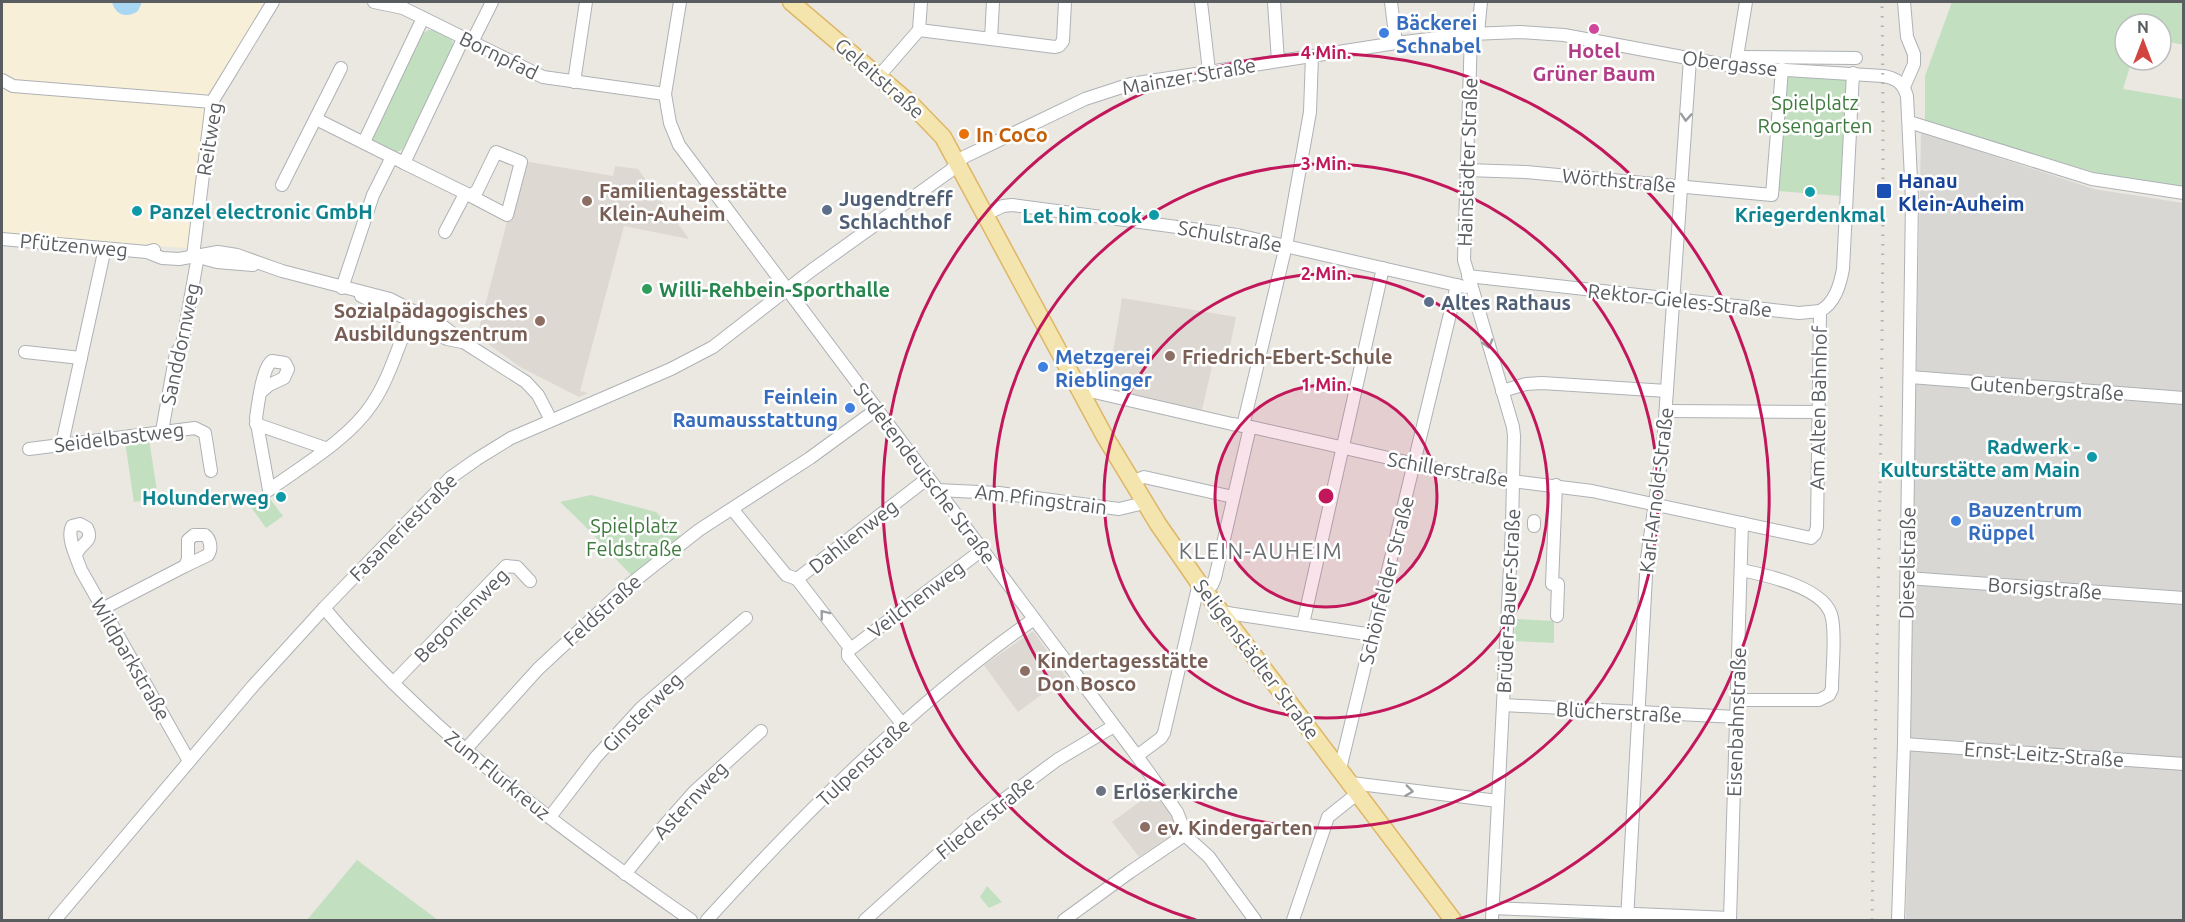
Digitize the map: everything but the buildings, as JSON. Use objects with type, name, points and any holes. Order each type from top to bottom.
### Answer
[{"type":"main road","name":"Geleitstraße","points":[[791,2],[879,76],[938,130],[958,163]]},
{"type":"main road","name":"Seligenstädter Straße","points":[[958,163],[1081,391],[1144,502],[1202,587],[1453,921]]},
{"type":"street","name":"Reitweg","points":[[196,256],[212,102],[273,2]]},
{"type":"street","name":"Bornpfad","points":[[374,2],[403,8],[536,75],[665,94]]},
{"type":"street","points":[[404,163],[468,40],[492,2]]},
{"type":"street","points":[[574,82],[586,2]]},
{"type":"street","name":"Sudetendeutsche Straße","points":[[680,2],[665,94],[667,113],[679,145],[1137,756],[1177,812],[1186,834],[1206,853],[1255,921]]},
{"type":"street","points":[[879,76],[919,30],[921,2]]},
{"type":"street","points":[[991,39],[993,2]]},
{"type":"street","points":[[919,30],[1051,47],[1059,46],[1063,41],[1065,2]]},
{"type":"street","points":[[1201,2],[1209,71]]},
{"type":"street","points":[[1275,2],[1278,61]]},
{"type":"street","points":[[1391,2],[1396,43]]},
{"type":"street","name":"Hainstädter Straße","points":[[1470,282],[1464,253],[1466,170],[1475,33],[1481,2]]},
{"type":"street","points":[[1736,62],[1746,2]]},
{"type":"street","points":[[1904,2],[1907,37],[1914,54],[1914,64],[1904,87]]},
{"type":"street","points":[[363,142],[423,18]]},
{"type":"street","name":"Obergasse","points":[[1475,33],[1520,32],[1564,35],[1690,59],[1736,62],[1782,69],[1883,76],[1895,79],[1904,87]]},
{"type":"street","name":"Mainzer Straße","points":[[958,163],[964,157],[1066,108],[1105,91],[1131,84],[1475,33]]},
{"type":"street","points":[[1137,756],[1161,738],[1164,733],[1202,587],[1212,585],[1215,578],[1286,246],[1310,112],[1312,56]]},
{"type":"street","name":"Obergasse","points":[[1736,62],[1856,58]]},
{"type":"street","name":"Karl-Arnold-Straße","points":[[1628,918],[1647,558],[1666,411],[1690,59]]},
{"type":"street","points":[[282,185],[341,68]]},
{"type":"street","name":"Wörthstraße","points":[[1466,170],[1526,172],[1772,195],[1782,69]]},
{"type":"street","name":"Am Alten Bahnhof","points":[[1815,534],[1820,311],[1827,307],[1835,296],[1843,269],[1853,73]]},
{"type":"street","points":[[2,80],[13,86],[212,102]]},
{"type":"street","name":"Dieselstraße","points":[[1898,921],[1904,744],[1912,200],[1909,122],[1904,87]]},
{"type":"street","points":[[316,119],[507,215],[521,162],[496,152],[477,190],[471,195],[466,194]]},
{"type":"street","points":[[1909,122],[2097,180],[2184,193]]},
{"type":"street","points":[[347,289],[373,195],[392,157]]},
{"type":"street","name":"Fasaneriestraße","points":[[55,921],[189,761],[324,608],[450,478],[499,445],[700,355],[734,333],[826,259],[958,163]]},
{"type":"street","points":[[445,232],[466,194]]},
{"type":"street","name":"Schulstraße","points":[[986,214],[1002,206],[1012,205],[1227,233],[1457,285],[1470,282]]},
{"type":"street","name":"Pfützenweg","points":[[2,239],[147,252],[157,249],[178,250],[196,256],[218,252],[237,255],[347,289],[378,306],[411,315],[447,339],[465,343],[532,387],[544,404],[551,420]]},
{"type":"street","points":[[62,444],[105,248]]},
{"type":"street","name":"Sanddornweg","points":[[162,431],[176,353],[182,345],[196,256]]},
{"type":"street","points":[[1303,624],[1343,447],[1379,268]]},
{"type":"street","name":"Rektor-Gieles-Straße","points":[[1470,282],[1673,299],[1799,313],[1820,311]]},
{"type":"street","name":"Brüder-Bauer-Straße","points":[[1470,282],[1514,432],[1513,609],[1503,705],[1493,914]]},
{"type":"street","name":"Schönfelder Straße","points":[[1340,769],[1457,285]]},
{"type":"street","points":[[261,392],[256,424],[269,490],[355,424],[374,402],[411,315]]},
{"type":"street","points":[[25,352],[81,358]]},
{"type":"street","name":"Gutenbergstraße","points":[[1910,377],[2184,398]]},
{"type":"street","points":[[1502,391],[1526,384],[1542,383],[1667,391]]},
{"type":"street","name":"Schillerstraße","points":[[1081,391],[1479,478],[1556,485],[1654,503],[1807,538],[1815,534]]},
{"type":"street","name":"Feldstraße","points":[[465,750],[538,669],[584,624],[657,562],[699,530],[810,458],[877,409]]},
{"type":"street","points":[[1666,411],[1818,412]]},
{"type":"street","points":[[256,424],[326,448]]},
{"type":"street","name":"Seidelbastweg","points":[[29,448],[195,428],[205,433],[211,471]]},
{"type":"street","points":[[1131,482],[1144,477],[1233,497]]},
{"type":"street","name":"Dahlienweg","points":[[733,510],[786,575],[797,579],[928,478]]},
{"type":"street","points":[[1556,485],[1549,584],[1558,584],[1557,616]]},
{"type":"street","name":"Am Pfingstrain","points":[[937,490],[999,493],[1119,509],[1144,502]]},
{"type":"street","name":"Eisenbahnstraße","points":[[1730,919],[1742,523]]},
{"type":"street","name":"Veilchenweg","points":[[903,725],[848,656],[850,648],[982,549]]},
{"type":"street","name":"Wildparkstraße","points":[[76,556],[102,609],[189,761]]},
{"type":"street","points":[[102,609],[185,566]]},
{"type":"street","name":"Begonienweg","points":[[393,683],[506,566],[517,567],[530,581]]},
{"type":"street","points":[[1737,700],[1819,700],[1829,695],[1832,689],[1833,622],[1827,605],[1812,593],[1776,579],[1741,570]]},
{"type":"street","name":"Borsigstraße","points":[[1907,578],[2184,598]]},
{"type":"street","name":"Veilchenweg","points":[[797,579],[850,648]]},
{"type":"street","name":"Zum Flurkreuz","points":[[324,608],[356,646],[465,750],[625,874],[691,921]]},
{"type":"street","points":[[1221,612],[1373,635]]},
{"type":"street","name":"Ginsterweg","points":[[550,817],[596,757],[642,707],[746,618]]},
{"type":"street","name":"Tulpenstraße","points":[[707,921],[783,838],[903,725],[975,663],[1034,619]]},
{"type":"street","name":"Blücherstraße","points":[[1503,705],[1736,717]]},
{"type":"street","name":"Fliederstraße","points":[[868,920],[975,821],[1057,760],[1114,726]]},
{"type":"street","name":"Asternweg","points":[[625,874],[694,792],[761,731]]},
{"type":"street","name":"Ernst-Leitz-Straße","points":[[1904,744],[2184,764]]},
{"type":"street","points":[[1292,920],[1328,818],[1354,788],[1498,801]]},
{"type":"street","points":[[1064,921],[1121,878],[1186,834]]},
{"type":"street","points":[[1493,914],[1730,919]]},
{"type":"shaded area","points":[[2,2],[282,2],[225,86],[217,106],[201,249],[2,234]]},
{"type":"shaded area","points":[[1921,132],[2094,189],[2183,203],[2184,920],[1906,920]]},
{"type":"shaded area","points":[[523,161],[613,176],[615,166],[638,169],[689,239],[624,226],[580,391],[588,393],[579,397],[520,367],[477,336]]},
{"type":"shaded area","name":"Friedrich-Ebert-Schule","points":[[1122,298],[1236,317],[1226,365],[1213,362],[1202,410],[1107,389]]},
{"type":"shaded area","name":"Kindertagesstätte Don Bosco","points":[[1033,631],[1066,677],[1018,712],[984,665]]},
{"type":"shaded area","name":"ev. Kindergarten","points":[[1156,790],[1175,818],[1176,832],[1139,857],[1112,822]]},
{"type":"green space","points":[[1952,2],[2183,2],[2183,45],[2173,43],[2173,12],[2113,12],[2113,72],[2128,72],[2123,89],[2183,99],[2183,188],[2108,176],[1925,123],[1925,76]]},
{"type":"green space","points":[[434,30],[452,40],[454,47],[403,149],[395,153],[373,141],[373,133],[423,33]]},
{"type":"green space","name":"Spielplatz Rosengarten","points":[[1786,76],[1847,80],[1841,196],[1777,191]]},
{"type":"green space","points":[[149,439],[158,498],[134,502],[125,442]]},
{"type":"green space","points":[[267,495],[283,516],[266,528],[248,503]]},
{"type":"green space","name":"Spielplatz Feldstraße","points":[[591,495],[656,512],[682,538],[631,575],[560,502]]},
{"type":"green space","points":[[1515,619],[1554,621],[1554,643],[1514,641]]},
{"type":"green space","points":[[357,860],[438,920],[307,920]]},
{"type":"green space","points":[[987,886],[1002,902],[989,908],[980,897]]},
{"type":"water","points":[[112,2],[142,2],[138,11],[126,15],[119,13]]},
{"type":"railway","points":[[1872,920],[1882,346],[1882,2]]},
{"type":"place","name":"Hotel Grüner Baum","points":[[1594,29]]},
{"type":"place","name":"Bäckerei Schnabel","points":[[1384,33]]},
{"type":"place","name":"In CoCo","points":[[964,134]]},
{"type":"place","name":"Hanau Klein-Auheim","points":[[1884,191]]},
{"type":"place","name":"Kriegerdenkmal","points":[[1810,192]]},
{"type":"place","name":"Familientagesstätte Klein-Auheim","points":[[587,201]]},
{"type":"place","name":"Jugendtreff Schlachthof","points":[[827,210]]},
{"type":"place","name":"Panzel electronic GmbH","points":[[137,211]]},
{"type":"place","name":"Let him cook","points":[[1154,215]]},
{"type":"place","name":"Willi-Rehbein-Sporthalle","points":[[647,289]]},
{"type":"place","name":"Altes Rathaus","points":[[1429,302]]},
{"type":"place","name":"Sozialpädagogisches Ausbildungszentrum","points":[[540,321]]},
{"type":"place","name":"Friedrich-Ebert-Schule","points":[[1170,356]]},
{"type":"place","name":"Metzgerei Rieblinger","points":[[1043,367]]},
{"type":"place","name":"Feinlein Raumausstattung","points":[[850,408]]},
{"type":"place","name":"Radwerk - Kulturstätte am Main","points":[[2092,457]]},
{"type":"place","name":"Holunderweg","points":[[281,497]]},
{"type":"place","name":"Bauzentrum Rüppel","points":[[1956,521]]},
{"type":"place","name":"Kindertagesstätte Don Bosco","points":[[1025,671]]},
{"type":"place","name":"Erlöserkirche","points":[[1101,791]]},
{"type":"place","name":"ev. Kindergarten","points":[[1145,827]]},
{"type":"district","name":"KLEIN-AUHEIM","points":[[1261,550]]}]
